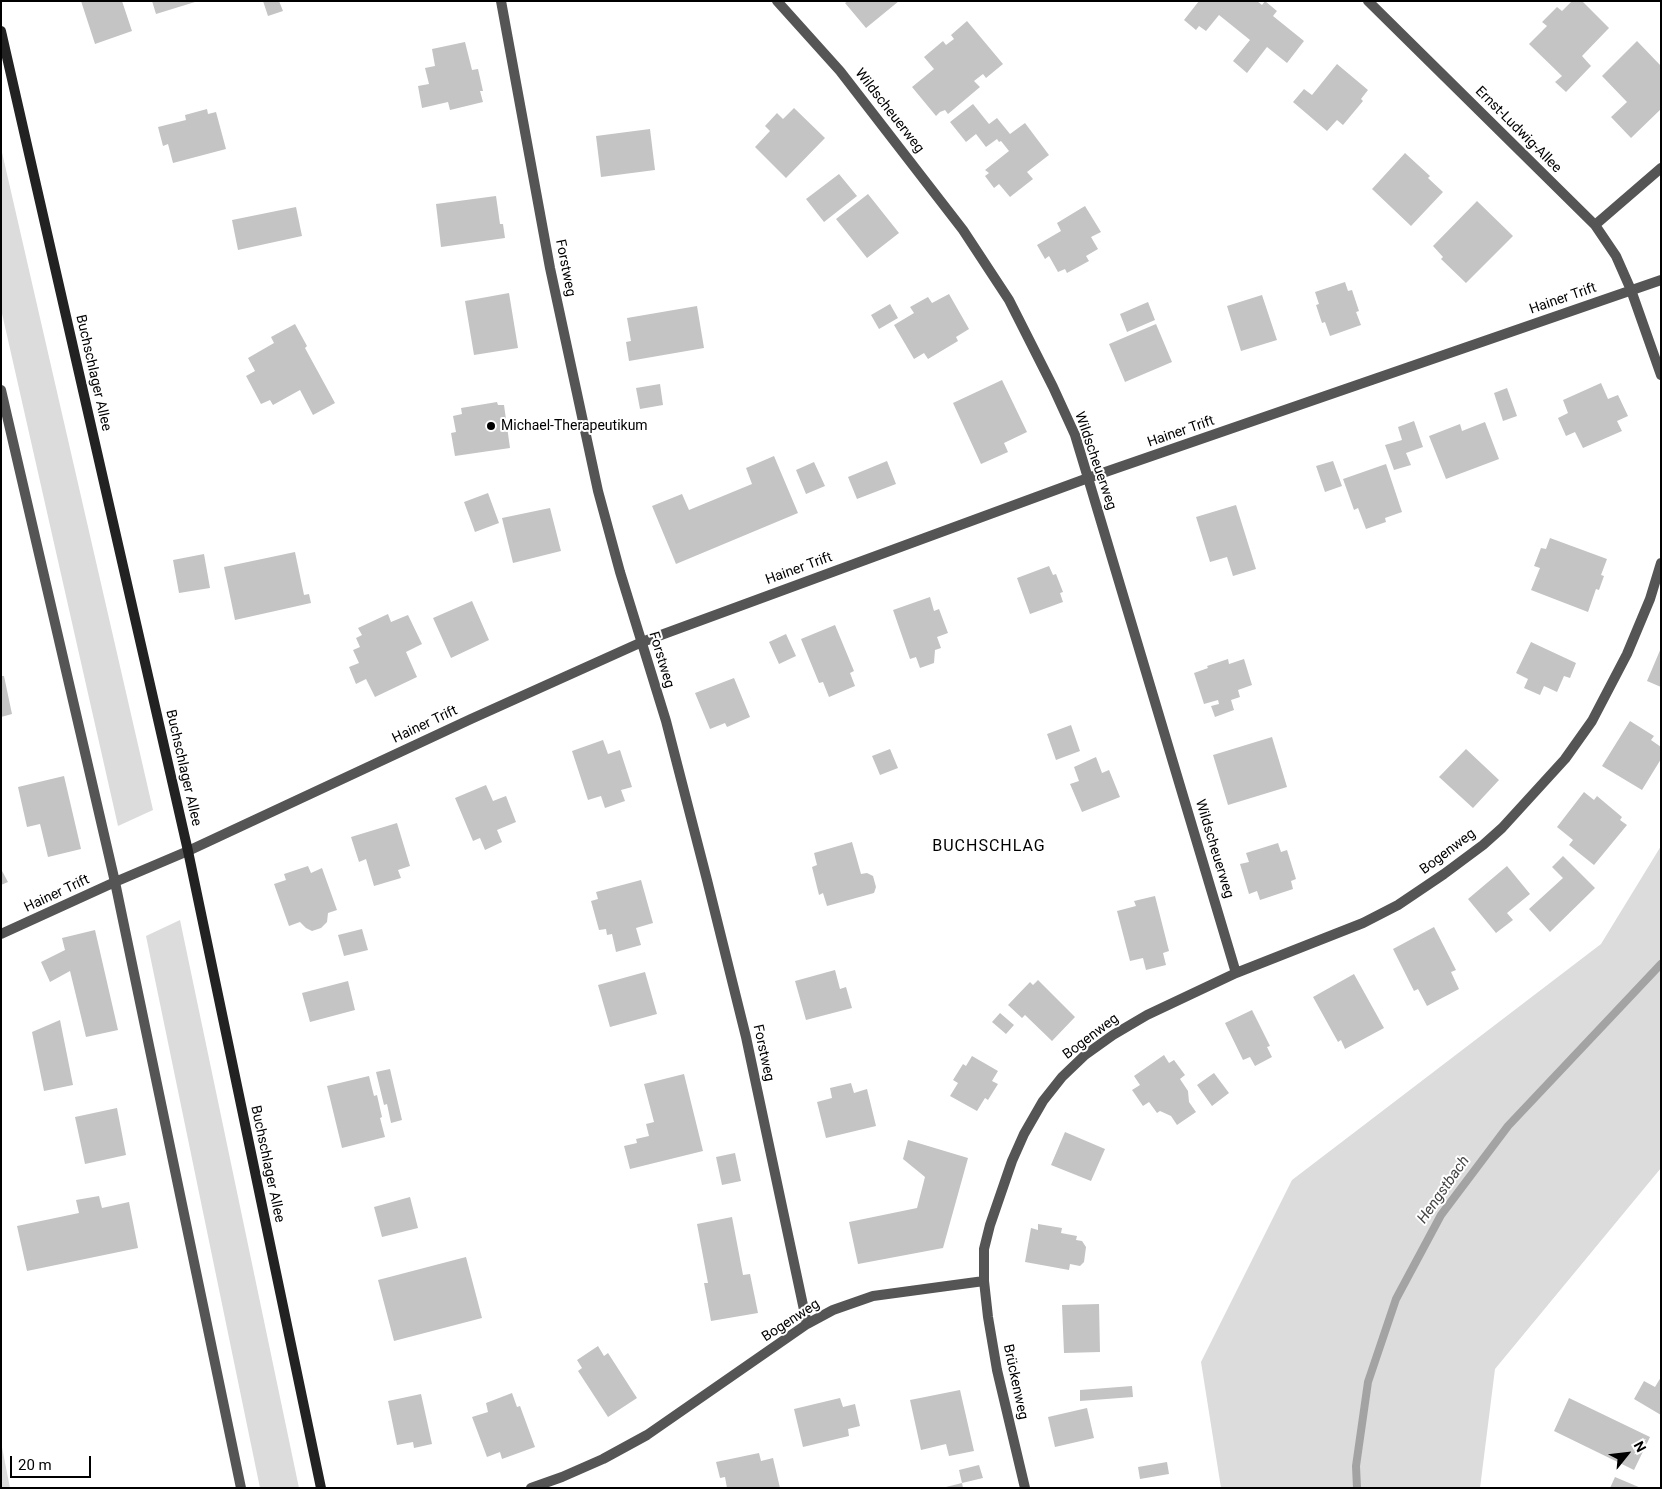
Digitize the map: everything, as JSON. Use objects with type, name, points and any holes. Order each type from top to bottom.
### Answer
[{"type":"main road","name":"Buchschlager Allee","points":[[1,31],[4,56],[188,852],[321,1488]]},
{"type":"street","name":"Forstweg","points":[[502,1],[550,268],[598,491],[620,572],[666,721],[746,1037],[807,1324]]},
{"type":"street","name":"Wildscheuerweg","points":[[777,1],[840,71],[963,230],[1008,300],[1053,387],[1074,435],[1088,478],[1236,973]]},
{"type":"street","name":"Ernst-Ludwig-Allee","points":[[1368,1],[1595,225],[1616,256],[1632,290]]},
{"type":"street","points":[[1595,225],[1661,168]]},
{"type":"street","name":"Hainer Trift","points":[[1,934],[115,882],[188,852],[471,719],[642,642],[1088,478],[1661,280]]},
{"type":"street","points":[[1632,290],[1661,375]]},
{"type":"street","points":[[1,390],[115,882],[241,1488]]},
{"type":"street","name":"Bogenweg","points":[[531,1488],[604,1459],[647,1435],[807,1324],[833,1310],[873,1296],[984,1281],[984,1249],[1012,1160],[1043,1101],[1062,1077],[1085,1055],[1113,1034],[1147,1015],[1236,973],[1363,923],[1398,905],[1483,845],[1502,828],[1565,758],[1592,721],[1627,654],[1650,599],[1661,562]]},
{"type":"street","name":"Brückenweg","points":[[984,1281],[997,1370],[1025,1488]]},
{"type":"shaded area","points":[[1,148],[153,810],[118,826],[1,309]]},
{"type":"shaded area","points":[[1661,846],[1661,1168],[1495,1369],[1480,1488],[1221,1488],[1201,1362],[1292,1180],[1601,944]]},
{"type":"shaded area","points":[[180,920],[299,1488],[260,1488],[146,936]]},
{"type":"shaded area","points":[[1,1442],[10,1488],[1,1488]]},
{"type":"building","points":[[81,1],[122,1],[132,31],[95,44]]},
{"type":"building","points":[[152,1],[195,1],[195,2],[156,14]]},
{"type":"building","points":[[263,1],[279,1],[283,11],[268,16]]},
{"type":"building","points":[[848,1],[899,1],[866,28],[845,3]]},
{"type":"building","points":[[1199,1],[1257,1],[1262,5],[1265,1],[1277,11],[1273,16],[1304,41],[1287,63],[1267,47],[1247,73],[1233,61],[1250,40],[1219,15],[1206,31],[1199,26],[1196,30],[1184,20]]},
{"type":"building","points":[[1572,1],[1582,1],[1609,28],[1582,56],[1591,66],[1566,92],[1555,82],[1562,76],[1529,44],[1547,26],[1542,22],[1557,7],[1562,11]]},
{"type":"building","points":[[967,21],[1003,64],[986,78],[983,74],[974,81],[980,87],[948,114],[945,110],[936,116],[912,87],[934,69],[924,57],[943,41],[946,45],[954,39],[951,35]]},
{"type":"building","points":[[1637,41],[1661,66],[1661,109],[1631,138],[1611,117],[1627,102],[1602,76]]},
{"type":"building","points":[[465,42],[472,70],[478,69],[483,91],[480,91],[483,102],[450,110],[448,102],[422,108],[418,86],[429,84],[425,68],[435,66],[432,49]]},
{"type":"building","points":[[1337,64],[1368,90],[1361,99],[1363,101],[1343,125],[1337,120],[1327,131],[1293,102],[1304,89],[1312,95]]},
{"type":"building","points":[[973,104],[989,124],[997,118],[1010,134],[1025,123],[1049,155],[1027,172],[1033,179],[1010,197],[999,184],[994,188],[985,176],[989,173],[985,170],[1009,151],[1001,141],[999,142],[997,139],[986,147],[976,134],[966,142],[950,122]]},
{"type":"building","points":[[794,108],[825,138],[786,178],[755,147],[770,131],[765,126],[777,113],[783,119]]},
{"type":"building","points":[[207,109],[208,114],[216,112],[226,149],[173,163],[168,144],[163,146],[158,127],[186,120],[185,115]]},
{"type":"building","points":[[650,129],[655,170],[601,177],[596,136]]},
{"type":"building","points":[[1405,153],[1430,176],[1428,178],[1443,192],[1411,226],[1372,189]]},
{"type":"building","points":[[839,174],[857,196],[824,222],[806,199]]},
{"type":"building","points":[[868,194],[899,233],[867,258],[836,219]]},
{"type":"building","points":[[496,196],[500,224],[503,224],[505,238],[441,247],[436,204]]},
{"type":"building","points":[[1477,201],[1513,236],[1466,283],[1441,259],[1443,257],[1433,246]]},
{"type":"building","points":[[1085,206],[1101,232],[1091,237],[1098,249],[1086,256],[1089,261],[1067,273],[1065,269],[1058,272],[1049,256],[1045,259],[1037,245],[1061,231],[1057,223]]},
{"type":"building","points":[[296,207],[302,236],[238,250],[232,220]]},
{"type":"building","points":[[1345,282],[1348,291],[1352,290],[1359,311],[1356,312],[1361,325],[1330,336],[1325,322],[1322,323],[1316,305],[1319,304],[1315,292]]},
{"type":"building","points":[[509,293],[518,348],[474,355],[465,301]]},
{"type":"building","points":[[949,294],[969,329],[956,337],[958,341],[928,359],[924,353],[914,359],[894,325],[914,313],[910,307],[928,297],[932,303]]},
{"type":"building","points":[[1262,295],[1277,340],[1241,351],[1227,306]]},
{"type":"building","points":[[1148,302],[1155,320],[1127,332],[1120,314]]},
{"type":"building","points":[[890,304],[898,318],[879,329],[871,315]]},
{"type":"building","points":[[697,306],[704,348],[629,361],[626,342],[631,341],[627,318]]},
{"type":"building","points":[[295,324],[307,346],[305,348],[335,403],[313,415],[300,390],[273,405],[270,400],[261,404],[246,376],[255,371],[248,358],[274,343],[271,337]]},
{"type":"building","points":[[1156,324],[1172,362],[1125,382],[1109,344]]},
{"type":"building","points":[[1002,380],[1027,432],[1004,443],[1008,452],[981,464],[953,403]]},
{"type":"building","points":[[1601,383],[1608,399],[1618,395],[1628,416],[1617,421],[1622,431],[1583,448],[1575,432],[1566,436],[1558,418],[1568,413],[1563,400]]},
{"type":"building","points":[[660,384],[663,405],[640,409],[636,388]]},
{"type":"building","points":[[1507,388],[1517,416],[1503,421],[1494,393]]},
{"type":"building","points":[[497,402],[498,405],[504,405],[510,448],[455,456],[451,433],[456,432],[453,416],[462,414],[461,408]]},
{"type":"building","points":[[1414,421],[1423,447],[1406,453],[1411,465],[1394,470],[1385,445],[1402,440],[1398,427]]},
{"type":"building","points":[[1485,422],[1499,459],[1446,479],[1429,436],[1460,424],[1462,431]]},
{"type":"building","points":[[774,456],[798,513],[676,564],[652,506],[682,494],[689,510],[752,484],[746,468]]},
{"type":"building","points":[[887,461],[896,484],[857,499],[848,477]]},
{"type":"building","points":[[1333,461],[1342,486],[1325,492],[1316,466]]},
{"type":"building","points":[[814,462],[825,486],[806,494],[796,470]]},
{"type":"building","points":[[1386,464],[1402,512],[1385,518],[1386,522],[1366,529],[1358,508],[1354,510],[1343,479]]},
{"type":"building","points":[[488,493],[499,523],[475,532],[464,502]]},
{"type":"building","points":[[1236,505],[1256,569],[1233,576],[1227,557],[1210,562],[1196,517]]},
{"type":"building","points":[[550,508],[561,551],[513,563],[502,518]]},
{"type":"building","points":[[1550,538],[1607,559],[1601,575],[1604,576],[1599,590],[1596,589],[1588,612],[1531,590],[1540,568],[1534,566],[1541,548],[1546,549]]},
{"type":"building","points":[[295,552],[304,595],[309,594],[311,603],[235,620],[224,567]]},
{"type":"building","points":[[204,554],[210,588],[179,593],[173,560]]},
{"type":"building","points":[[1049,566],[1053,575],[1056,574],[1063,592],[1060,593],[1063,602],[1030,614],[1017,578]]},
{"type":"building","points":[[930,597],[934,611],[939,609],[948,633],[937,637],[941,648],[935,650],[934,663],[920,668],[916,657],[910,659],[893,610]]},
{"type":"building","points":[[472,601],[489,640],[451,658],[433,618]]},
{"type":"building","points":[[388,614],[391,622],[408,615],[422,644],[406,652],[417,677],[375,697],[366,679],[356,684],[349,667],[359,663],[353,650],[360,647],[356,638],[362,635],[358,628]]},
{"type":"building","points":[[835,625],[854,671],[850,673],[855,686],[829,697],[823,682],[819,683],[801,639]]},
{"type":"building","points":[[786,634],[796,656],[779,664],[769,642]]},
{"type":"building","points":[[1531,642],[1576,663],[1570,678],[1564,676],[1557,692],[1544,686],[1540,695],[1524,688],[1528,679],[1516,673]]},
{"type":"building","points":[[1661,648],[1661,687],[1647,681]]},
{"type":"building","points":[[1228,659],[1229,664],[1244,659],[1252,685],[1238,690],[1240,697],[1231,700],[1234,710],[1215,717],[1211,706],[1219,704],[1218,700],[1204,704],[1194,673],[1208,668],[1207,666]]},
{"type":"building","points":[[1,676],[4,676],[12,714],[1,717]]},
{"type":"building","points":[[734,678],[750,717],[727,727],[725,723],[710,729],[695,693]]},
{"type":"building","points":[[1630,721],[1654,736],[1651,740],[1661,747],[1661,759],[1642,790],[1602,766]]},
{"type":"building","points":[[1071,725],[1080,751],[1056,760],[1047,734]]},
{"type":"building","points":[[1272,737],[1287,787],[1228,805],[1213,755]]},
{"type":"building","points":[[603,740],[608,754],[620,750],[632,787],[621,790],[625,801],[605,808],[601,796],[588,800],[572,751]]},
{"type":"building","points":[[890,749],[898,768],[880,775],[872,756]]},
{"type":"building","points":[[1466,749],[1499,780],[1473,808],[1439,777]]},
{"type":"building","points":[[1096,757],[1102,773],[1109,770],[1120,797],[1082,812],[1070,784],[1079,781],[1074,767]]},
{"type":"building","points":[[64,776],[81,849],[48,857],[40,824],[27,827],[18,787]]},
{"type":"building","points":[[486,785],[493,801],[506,796],[516,822],[497,830],[502,842],[485,850],[480,838],[473,841],[455,798]]},
{"type":"building","points":[[1584,792],[1594,800],[1597,796],[1622,817],[1620,820],[1627,825],[1594,865],[1569,845],[1573,840],[1557,827]]},
{"type":"building","points":[[397,823],[410,866],[398,870],[401,878],[374,886],[366,859],[359,862],[351,837]]},
{"type":"building","points":[[852,842],[861,874],[867,873],[873,876],[876,887],[874,893],[827,906],[823,893],[819,895],[812,867],[817,865],[814,853]]},
{"type":"building","points":[[1278,843],[1281,852],[1287,850],[1296,879],[1291,881],[1293,889],[1260,900],[1257,891],[1249,894],[1240,864],[1249,862],[1246,853]]},
{"type":"building","points":[[1563,856],[1595,888],[1550,932],[1529,909],[1563,878],[1552,867]]},
{"type":"building","points":[[308,866],[311,873],[322,868],[337,910],[328,913],[327,922],[321,928],[312,931],[300,922],[289,926],[274,884],[286,880],[284,874]]},
{"type":"building","points":[[1507,866],[1530,894],[1507,913],[1513,920],[1496,933],[1468,899]]},
{"type":"building","points":[[1,869],[8,882],[1,885]]},
{"type":"building","points":[[641,880],[653,923],[636,928],[641,945],[616,952],[612,934],[607,935],[606,929],[599,930],[591,901],[598,899],[596,892]]},
{"type":"building","points":[[1155,896],[1169,951],[1163,953],[1166,965],[1146,970],[1143,958],[1130,961],[1117,911],[1136,906],[1134,901]]},
{"type":"building","points":[[1434,927],[1456,970],[1451,972],[1459,989],[1427,1006],[1418,989],[1414,991],[1393,949]]},
{"type":"building","points":[[362,929],[368,950],[344,956],[338,935]]},
{"type":"building","points":[[95,930],[118,1030],[86,1037],[70,971],[50,982],[41,962],[65,950],[62,938]]},
{"type":"building","points":[[835,970],[840,989],[846,987],[852,1008],[806,1020],[795,981]]},
{"type":"building","points":[[645,972],[657,1014],[610,1027],[598,985]]},
{"type":"building","points":[[1354,974],[1384,1028],[1345,1049],[1341,1040],[1338,1042],[1313,997]]},
{"type":"building","points":[[1038,980],[1075,1017],[1052,1041],[1025,1015],[1022,1018],[1008,1005],[1030,982],[1033,985]]},
{"type":"building","points":[[348,981],[355,1010],[310,1022],[302,993]]},
{"type":"building","points":[[1252,1010],[1270,1046],[1267,1047],[1272,1057],[1255,1066],[1250,1057],[1243,1060],[1225,1023]]},
{"type":"building","points":[[1000,1013],[1014,1025],[1006,1034],[992,1022]]},
{"type":"building","points":[[60,1020],[73,1085],[44,1091],[32,1032]]},
{"type":"building","points":[[1164,1055],[1169,1063],[1174,1060],[1185,1075],[1180,1079],[1188,1091],[1189,1102],[1196,1112],[1177,1125],[1171,1116],[1160,1111],[1157,1113],[1149,1102],[1143,1106],[1132,1090],[1140,1085],[1134,1076]]},
{"type":"building","points":[[972,1056],[998,1071],[992,1081],[998,1084],[988,1100],[985,1098],[977,1111],[950,1096],[958,1083],[953,1080],[963,1064],[966,1066]]},
{"type":"building","points":[[390,1069],[402,1120],[391,1123],[387,1104],[384,1105],[376,1072]]},
{"type":"building","points":[[1214,1073],[1229,1093],[1212,1106],[1197,1085]]},
{"type":"building","points":[[684,1074],[703,1151],[630,1169],[624,1146],[637,1143],[636,1139],[649,1136],[646,1124],[654,1122],[644,1084]]},
{"type":"building","points":[[369,1076],[374,1096],[377,1095],[385,1137],[342,1148],[327,1086]]},
{"type":"building","points":[[851,1083],[854,1093],[867,1089],[876,1126],[826,1138],[817,1102],[832,1098],[830,1088]]},
{"type":"building","points":[[117,1108],[126,1155],[85,1164],[75,1117]]},
{"type":"building","points":[[1065,1132],[1105,1149],[1091,1181],[1051,1165]]},
{"type":"building","points":[[908,1140],[968,1158],[943,1248],[858,1264],[849,1222],[917,1208],[925,1177],[903,1159]]},
{"type":"building","points":[[735,1153],[741,1181],[722,1185],[716,1157]]},
{"type":"building","points":[[99,1196],[102,1208],[129,1202],[138,1248],[27,1271],[17,1226],[79,1213],[76,1200]]},
{"type":"building","points":[[410,1197],[418,1228],[382,1237],[374,1207]]},
{"type":"building","points":[[732,1217],[743,1275],[750,1274],[758,1313],[711,1321],[704,1283],[708,1283],[697,1224]]},
{"type":"building","points":[[1038,1224],[1062,1228],[1061,1233],[1077,1236],[1076,1240],[1082,1241],[1086,1247],[1084,1262],[1080,1266],[1070,1264],[1069,1270],[1025,1262],[1031,1228],[1038,1230]]},
{"type":"building","points":[[466,1257],[482,1318],[394,1341],[378,1280]]},
{"type":"building","points":[[1099,1304],[1100,1352],[1064,1353],[1062,1305]]},
{"type":"building","points":[[598,1346],[604,1356],[608,1353],[637,1398],[608,1417],[578,1371],[582,1368],[577,1360]]},
{"type":"building","points":[[1661,1377],[1661,1415],[1634,1399],[1644,1381],[1655,1387]]},
{"type":"building","points":[[1132,1386],[1133,1397],[1080,1401],[1080,1390]]},
{"type":"building","points":[[960,1390],[974,1451],[949,1456],[946,1444],[921,1450],[910,1400]]},
{"type":"building","points":[[512,1393],[517,1407],[520,1406],[535,1447],[502,1459],[500,1452],[487,1457],[472,1417],[488,1412],[486,1403]]},
{"type":"building","points":[[421,1394],[432,1444],[414,1448],[413,1442],[397,1445],[388,1401]]},
{"type":"building","points":[[840,1398],[843,1407],[855,1404],[860,1426],[848,1429],[849,1436],[803,1447],[794,1409]]},
{"type":"building","points":[[1569,1398],[1650,1437],[1634,1470],[1554,1431]]},
{"type":"building","points":[[1087,1408],[1094,1438],[1055,1447],[1048,1417]]},
{"type":"building","points":[[759,1453],[761,1461],[773,1458],[780,1488],[727,1488],[725,1477],[720,1478],[716,1462]]},
{"type":"building","points":[[1167,1462],[1169,1474],[1140,1479],[1138,1467]]},
{"type":"building","points":[[979,1465],[983,1478],[962,1483],[959,1470]]},
{"type":"building","points":[[1615,1477],[1641,1488],[1610,1488]]},
{"type":"building","points":[[962,1483],[963,1488],[946,1488],[946,1487]]},
{"type":"waterway","name":"Hengstbach","points":[[1357,1488],[1356,1466],[1368,1382],[1396,1299],[1441,1215],[1508,1126],[1661,964]]},
{"type":"place","name":"Michael-Therapeutikum","points":[[491,426]]},
{"type":"district","name":"BUCHSCHLAG","points":[[989,847]]}]
